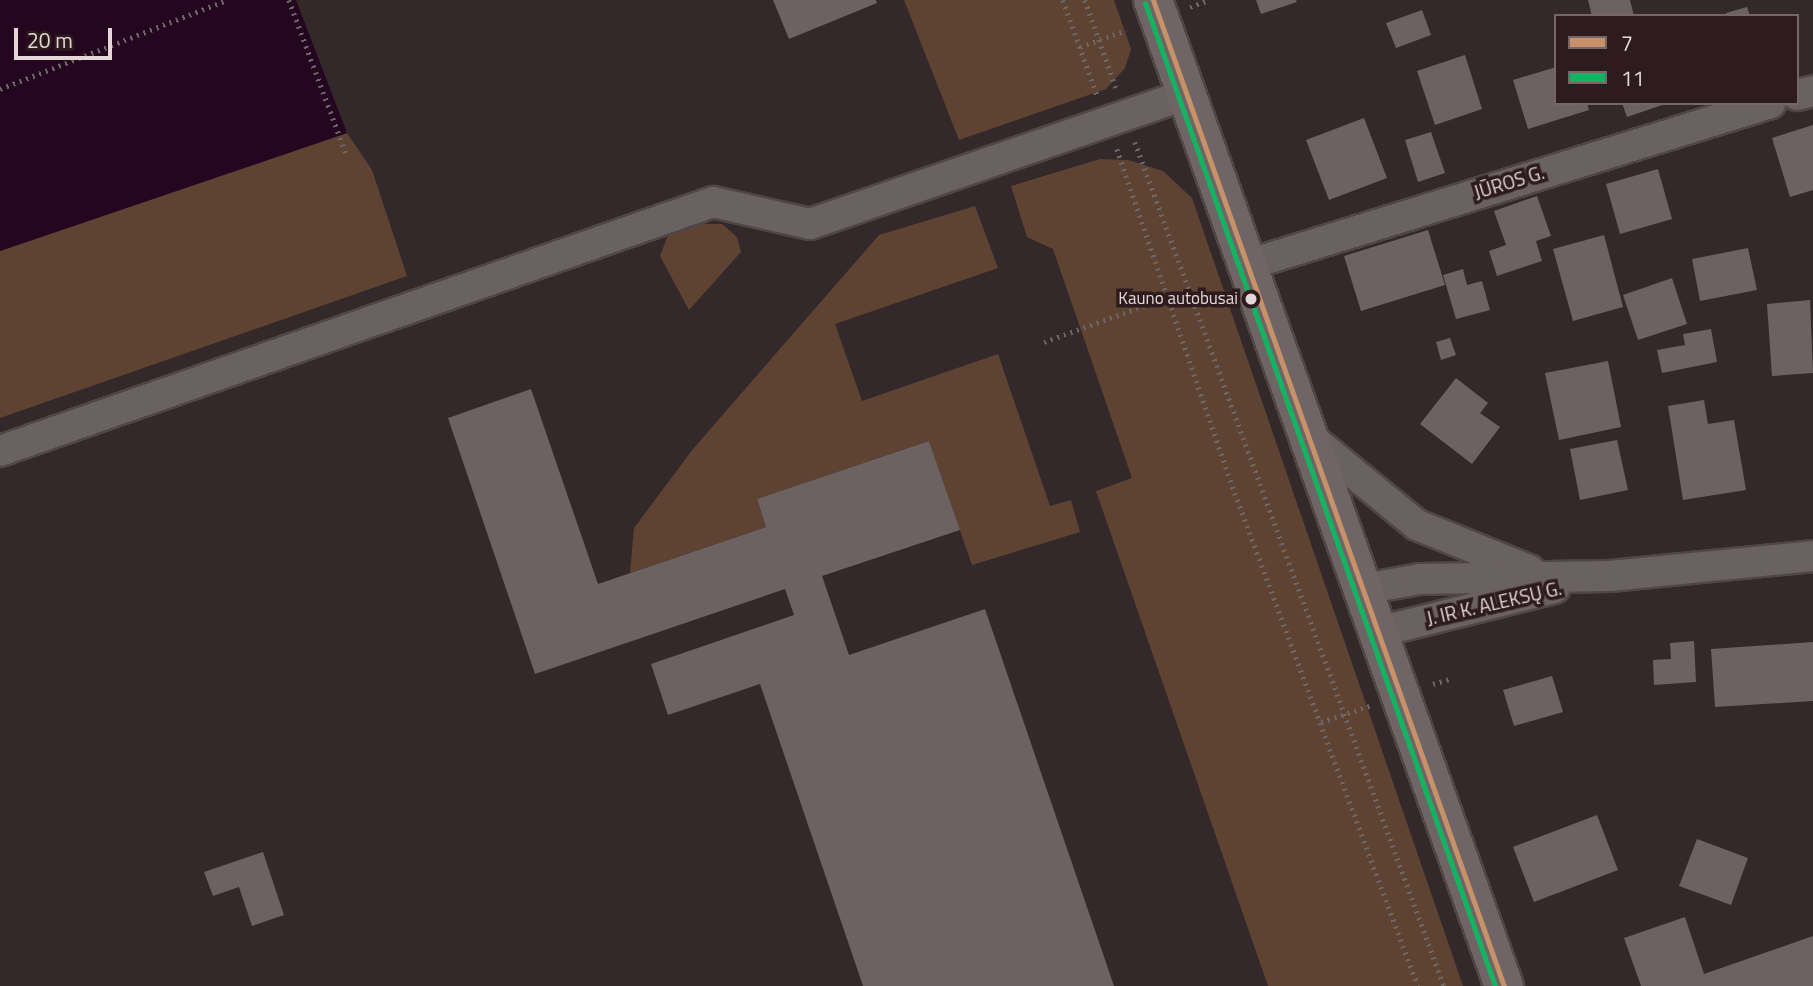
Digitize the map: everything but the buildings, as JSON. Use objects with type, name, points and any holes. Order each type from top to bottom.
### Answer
[{"type":"main road","points":[[1153,0],[1311,438],[1503,986]]},
{"type":"street","points":[[0,451],[713,202],[810,224],[1187,94]]},
{"type":"street","name":"JŪROS G.","points":[[1247,265],[1765,105]]},
{"type":"street","name":"J. IR K. ALEKSŲ G.","points":[[1311,438],[1417,525],[1546,576]]},
{"type":"street","name":"J. IR K. ALEKSŲ G.","points":[[1364,589],[1420,579],[1609,576],[1813,556]]},
{"type":"street","name":"J. IR K. ALEKSŲ G.","points":[[1378,632],[1609,576]]},
{"type":"path","points":[[0,89],[227,0]]},
{"type":"path","points":[[289,0],[346,153]]},
{"type":"path","points":[[1063,0],[1188,290],[1444,986]]},
{"type":"path","points":[[1086,0],[1116,119],[1167,297],[1418,986]]},
{"type":"path","points":[[1044,342],[1188,290]]},
{"type":"shaded area","points":[[0,0],[296,0],[347,133],[0,251]]},
{"type":"shaded area","points":[[904,0],[1114,0],[1131,49],[1125,68],[1106,89],[959,140]]},
{"type":"shaded area","points":[[347,133],[372,170],[407,276],[0,418],[0,251]]},
{"type":"shaded area","points":[[1100,159],[1128,160],[1163,171],[1192,198],[1463,986],[1268,986],[1096,491],[1132,478],[1053,249],[1027,237],[1011,186]]},
{"type":"shaded area","points":[[975,206],[998,268],[835,324],[862,401],[998,354],[1050,506],[1071,500],[1080,532],[972,565],[929,441],[757,499],[766,527],[630,573],[634,528],[693,449],[879,235]]},
{"type":"shaded area","points":[[684,224],[722,224],[737,237],[741,252],[689,310],[660,256],[670,230]]},
{"type":"transit line","name":"7","points":[[1153,0],[1504,986]]},
{"type":"transit line","name":"11","points":[[1145,3],[1495,986]]},
{"type":"place","name":"Kauno autobusai","points":[[1251,299]]}]
